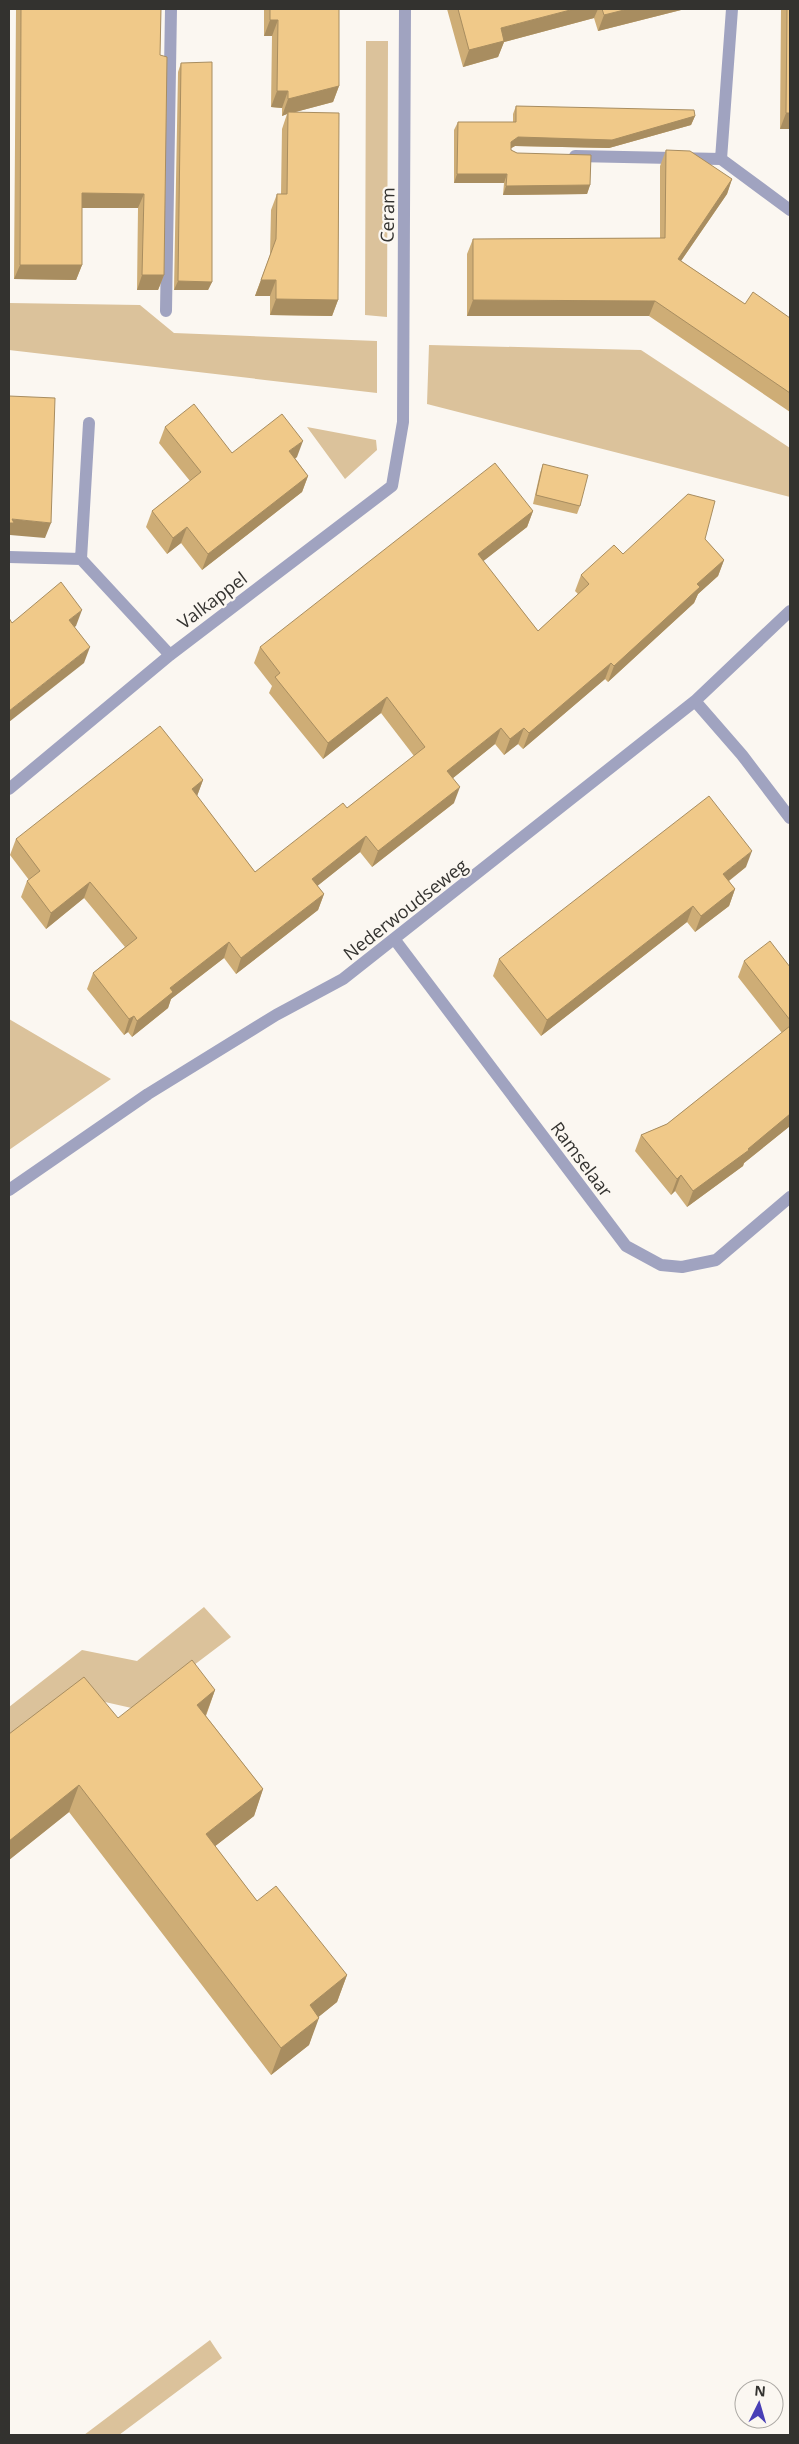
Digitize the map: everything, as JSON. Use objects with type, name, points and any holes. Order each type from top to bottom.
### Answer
[{"type":"street","points":[[166,311],[171,9]]},
{"type":"street","name":"Ceram","points":[[403,422],[405,9]]},
{"type":"street","points":[[721,159],[732,9]]},
{"type":"street","points":[[564,156],[721,159],[790,210]]},
{"type":"street","name":"Valkappel","points":[[9,789],[170,655],[392,486],[403,422]]},
{"type":"street","points":[[89,423],[81,558],[170,655]]},
{"type":"street","points":[[9,557],[81,558]]},
{"type":"street","name":"Nederwoudseweg","points":[[9,1190],[148,1094],[276,1014],[344,979],[696,701],[790,611]]},
{"type":"street","points":[[696,701],[742,755],[790,818]]},
{"type":"street","name":"Ramselaar","points":[[395,940],[626,1246],[661,1265],[682,1266],[716,1260],[790,1198]]},
{"type":"shaded area","points":[[366,41],[388,41],[387,317],[365,315]]},
{"type":"shaded area","points":[[9,303],[140,305],[174,333],[377,341],[377,393],[9,350]]},
{"type":"shaded area","points":[[429,345],[641,350],[790,448],[790,497],[427,404]]},
{"type":"shaded area","points":[[307,427],[376,440],[377,450],[345,479]]},
{"type":"shaded area","points":[[9,1019],[111,1079],[9,1150]]},
{"type":"shaded area","points":[[204,1607],[231,1637],[136,1709],[74,1695],[9,1742],[9,1707],[82,1650],[137,1661]]},
{"type":"shaded area","points":[[210,2340],[222,2358],[119,2435],[84,2435]]},
{"type":"building","points":[[21,9],[161,9],[160,55],[167,57],[164,275],[142,275],[144,194],[82,193],[82,265],[20,265]]},
{"type":"building","points":[[270,9],[339,9],[339,86],[288,99],[288,91],[277,91],[278,20],[270,20]]},
{"type":"building","points":[[458,9],[574,9],[501,28],[504,41],[469,50]]},
{"type":"building","points":[[602,9],[628,9],[604,15]]},
{"type":"building","points":[[787,9],[790,9],[790,113],[786,113]]},
{"type":"building","points":[[212,62],[212,282],[178,281],[181,63]]},
{"type":"building","points":[[516,106],[694,110],[695,116],[612,140],[518,137],[511,142],[511,150],[517,153],[591,155],[590,185],[506,186],[507,174],[457,174],[458,122],[516,122]]},
{"type":"building","points":[[288,112],[339,113],[338,300],[276,299],[276,280],[261,280],[276,239],[277,194],[287,194]]},
{"type":"building","points":[[666,150],[690,151],[732,179],[678,259],[745,304],[753,292],[790,318],[790,393],[655,301],[473,300],[473,239],[665,238]]},
{"type":"building","points":[[9,396],[55,398],[51,523],[12,519],[14,523],[9,523]]},
{"type":"building","points":[[194,404],[232,453],[282,414],[303,441],[289,451],[308,476],[208,554],[187,527],[173,538],[152,511],[201,472],[165,427]]},
{"type":"building","points":[[495,463],[533,511],[478,554],[538,631],[589,584],[581,575],[614,545],[623,554],[688,494],[715,501],[705,539],[724,560],[697,584],[700,587],[614,666],[611,663],[529,733],[524,728],[510,739],[501,728],[447,771],[460,787],[378,851],[366,836],[312,879],[324,894],[241,958],[229,942],[170,988],[173,992],[137,1021],[134,1016],[129,1019],[93,973],[137,938],[90,882],[51,913],[27,881],[40,871],[16,839],[160,726],[203,780],[192,789],[255,872],[343,803],[347,808],[425,747],[387,697],[328,743],[275,677],[280,673],[260,647]]},
{"type":"building","points":[[543,464],[588,475],[580,506],[536,495]]},
{"type":"building","points":[[61,582],[82,610],[69,620],[90,647],[9,711],[9,618],[12,623]]},
{"type":"building","points":[[709,796],[752,851],[723,874],[735,889],[701,916],[693,906],[547,1020],[499,959]]},
{"type":"building","points":[[770,941],[790,967],[790,1020],[744,961]]},
{"type":"building","points":[[790,1026],[790,1114],[749,1150],[693,1191],[681,1175],[677,1179],[641,1135],[667,1124]]},
{"type":"building","points":[[192,1660],[215,1690],[197,1705],[263,1789],[206,1834],[257,1901],[276,1886],[347,1975],[310,2005],[319,2018],[281,2048],[79,1785],[9,1841],[9,1734],[84,1677],[118,1718]]}]
